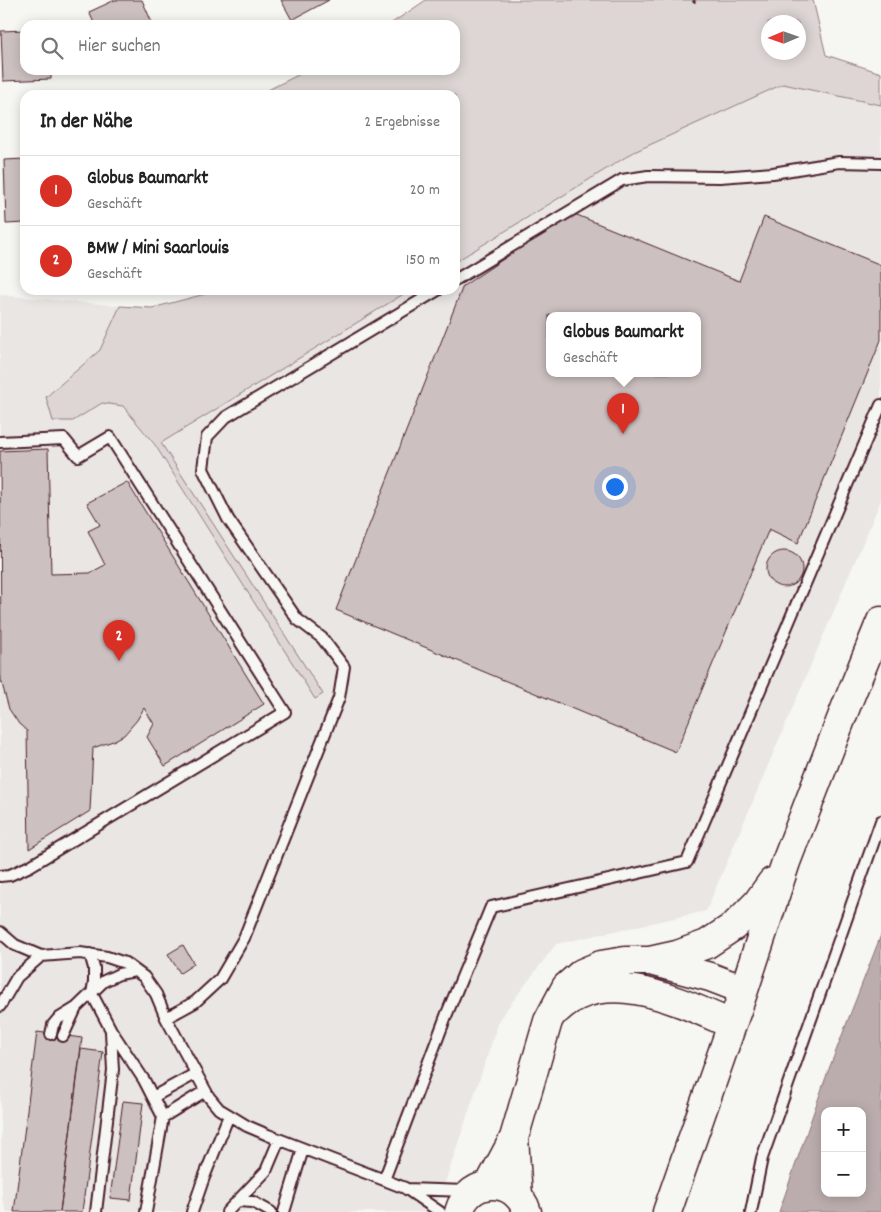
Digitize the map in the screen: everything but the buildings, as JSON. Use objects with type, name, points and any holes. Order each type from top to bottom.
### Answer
[{"type":"main road","points":[[667,1212],[786,862],[881,621]]},
{"type":"main road","points":[[473,1196],[514,1138],[548,1021],[566,987],[582,973],[601,965],[625,961],[650,961],[677,955],[707,944],[734,926],[757,903],[786,862]]},
{"type":"main road","points":[[650,961],[710,977],[744,990]]},
{"type":"main road","points":[[548,1021],[567,1001],[580,995],[603,988],[623,988],[675,1000],[731,1024]]},
{"type":"main road","points":[[514,1138],[522,1204]]},
{"type":"main road","points":[[473,1196],[500,1185],[510,1189],[522,1204]]},
{"type":"lane","points":[[460,277],[622,180],[648,176],[720,177],[773,173],[839,162],[881,163]]},
{"type":"lane","points":[[166,1018],[195,1002],[220,979],[244,938],[339,698],[344,667],[322,638],[297,619],[228,519],[203,469],[207,437],[226,417],[430,295]]},
{"type":"lane","points":[[384,1180],[446,1016],[491,907],[687,862],[881,405]]},
{"type":"lane","points":[[0,442],[64,439],[78,456],[110,437],[285,712],[30,866],[10,876],[0,876]]},
{"type":"lane","points":[[751,1212],[762,1158],[881,821]]},
{"type":"lane","points":[[0,932],[16,945],[41,956],[80,953],[108,957],[125,963],[144,977],[156,994],[166,1018],[195,1074],[219,1109],[247,1126],[279,1140],[405,1188],[440,1212]]},
{"type":"lane","points":[[90,954],[94,968],[92,994],[111,1030],[153,1097],[162,1117],[146,1212]]},
{"type":"lane","points":[[0,1006],[17,977],[41,956]]},
{"type":"lane","points":[[51,1034],[53,1025],[58,1019],[76,1008],[104,981],[119,974],[135,971]]},
{"type":"lane","points":[[64,1036],[76,1008]]},
{"type":"lane","points":[[96,1212],[113,1070],[111,1030]]},
{"type":"lane","points":[[153,1097],[195,1074]]},
{"type":"lane","points":[[162,1117],[205,1091]]},
{"type":"lane","points":[[192,1212],[229,1115]]},
{"type":"lane","points":[[227,1212],[266,1171],[279,1140]]},
{"type":"lane","points":[[284,1212],[304,1149]]},
{"type":"lane","points":[[405,1188],[473,1196]]},
{"type":"lane","points":[[237,1201],[253,1202],[271,1212]]},
{"type":"shaded area","points":[[426,0],[813,0],[826,55],[881,73],[881,105],[783,84],[634,152],[460,259],[460,90],[268,90],[298,75],[460,75],[460,20],[396,20]]},
{"type":"shaded area","points":[[783,84],[881,105],[881,500],[706,911],[556,944],[500,1018],[435,1212],[7,1212],[2,1198],[0,1062],[0,295],[120,306],[100,350],[46,397],[73,421],[102,403],[123,406],[154,445],[315,699],[323,694],[161,443],[402,295],[460,295],[460,259],[634,152]]},
{"type":"shaded area","points":[[201,295],[402,295],[161,443],[323,694],[315,699],[155,445],[123,406],[102,403],[73,421],[53,421],[46,397],[100,350],[120,306],[152,308]]},
{"type":"shaded area","points":[[881,935],[881,1212],[779,1212],[827,1074]]},
{"type":"place","name":"Globus Baumarkt","points":[[623,434]]},
{"type":"place","name":"BMW / Mini Saarlouis","points":[[119,661]]}]
